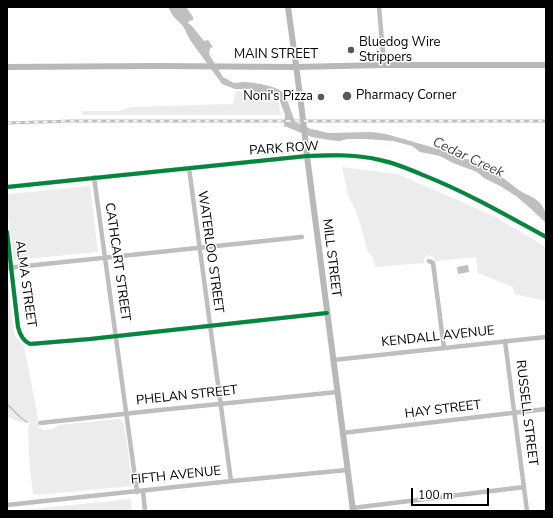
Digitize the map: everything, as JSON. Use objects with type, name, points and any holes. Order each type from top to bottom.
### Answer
[{"type":"main road","name":"MILL STREET","points":[[288,7],[352,510]]},
{"type":"main road","name":"MAIN STREET","points":[[7,68],[546,65]]},
{"type":"street","points":[[379,7],[384,65]]},
{"type":"street","name":"PARK ROW","points":[[7,186],[306,156],[352,155],[398,165],[465,194],[546,237]]},
{"type":"street","name":"WATERLOO STREET","points":[[189,168],[231,481]]},
{"type":"street","name":"CATHCART STREET","points":[[94,177],[137,492]]},
{"type":"street","name":"ALMA STREET","points":[[7,232],[9,268],[18,327],[21,336],[25,341],[33,344],[327,313]]},
{"type":"street","points":[[9,268],[302,237]]},
{"type":"street","points":[[429,261],[433,264],[444,348]]},
{"type":"street","name":"KENDALL AVENUE","points":[[333,360],[546,337]]},
{"type":"street","name":"RUSSELL STREET","points":[[505,341],[527,511]]},
{"type":"street","name":"PHELAN STREET","points":[[40,423],[337,392]]},
{"type":"street","name":"HAY STREET","points":[[342,433],[546,409]]},
{"type":"street","name":"FIFTH AVENUE","points":[[7,505],[347,470]]},
{"type":"street","points":[[352,510],[524,487]]},
{"type":"street","points":[[143,491],[145,511]]},
{"type":"shaded area","name":"Cedar Creek","points":[[168,7],[186,7],[193,17],[193,20],[189,21],[188,23],[204,41],[208,40],[213,47],[210,48],[209,54],[223,77],[234,83],[244,82],[276,88],[283,93],[287,99],[295,122],[311,129],[329,133],[371,132],[386,134],[459,155],[463,159],[470,159],[492,170],[519,190],[538,201],[545,210],[546,223],[516,196],[484,178],[477,172],[453,163],[440,156],[420,152],[412,146],[393,141],[366,139],[347,139],[340,141],[329,140],[312,137],[284,126],[285,115],[277,93],[256,93],[251,89],[235,89],[222,84],[190,40],[183,26],[173,16]]},
{"type":"shaded area","points":[[236,91],[278,98],[281,115],[82,115],[82,111],[119,111],[131,107],[233,104]]},
{"type":"shaded area","points":[[342,167],[397,174],[492,215],[546,247],[546,301],[514,294],[513,287],[478,273],[476,257],[435,261],[432,256],[428,255],[424,258],[424,263],[376,267],[373,258],[368,252],[357,213],[348,195]]},
{"type":"shaded area","points":[[90,186],[98,252],[14,260],[7,209],[7,194]]},
{"type":"shaded area","points":[[468,265],[469,272],[458,274],[457,267]]},
{"type":"shaded area","points":[[7,276],[14,332],[17,339],[24,346],[39,428],[49,430],[59,425],[120,419],[124,424],[132,480],[131,486],[38,495],[33,494],[28,430],[30,423],[19,422],[7,416]]},
{"type":"shaded area","points":[[131,499],[132,511],[13,511]]},
{"type":"waterway","points":[[7,404],[27,422]]},
{"type":"railway","points":[[7,123],[72,121],[546,121]]},
{"type":"cycle path","points":[[7,187],[307,156],[352,156],[371,158],[407,168],[486,204],[546,237]]},
{"type":"cycle path","points":[[7,232],[18,327],[22,337],[30,344],[90,339],[327,313]]},
{"type":"place","name":"Bluedog Wire Strippers","points":[[351,50]]},
{"type":"place","name":"Pharmacy Corner","points":[[347,96]]},
{"type":"place","name":"Noni's Pizza","points":[[321,97]]}]
